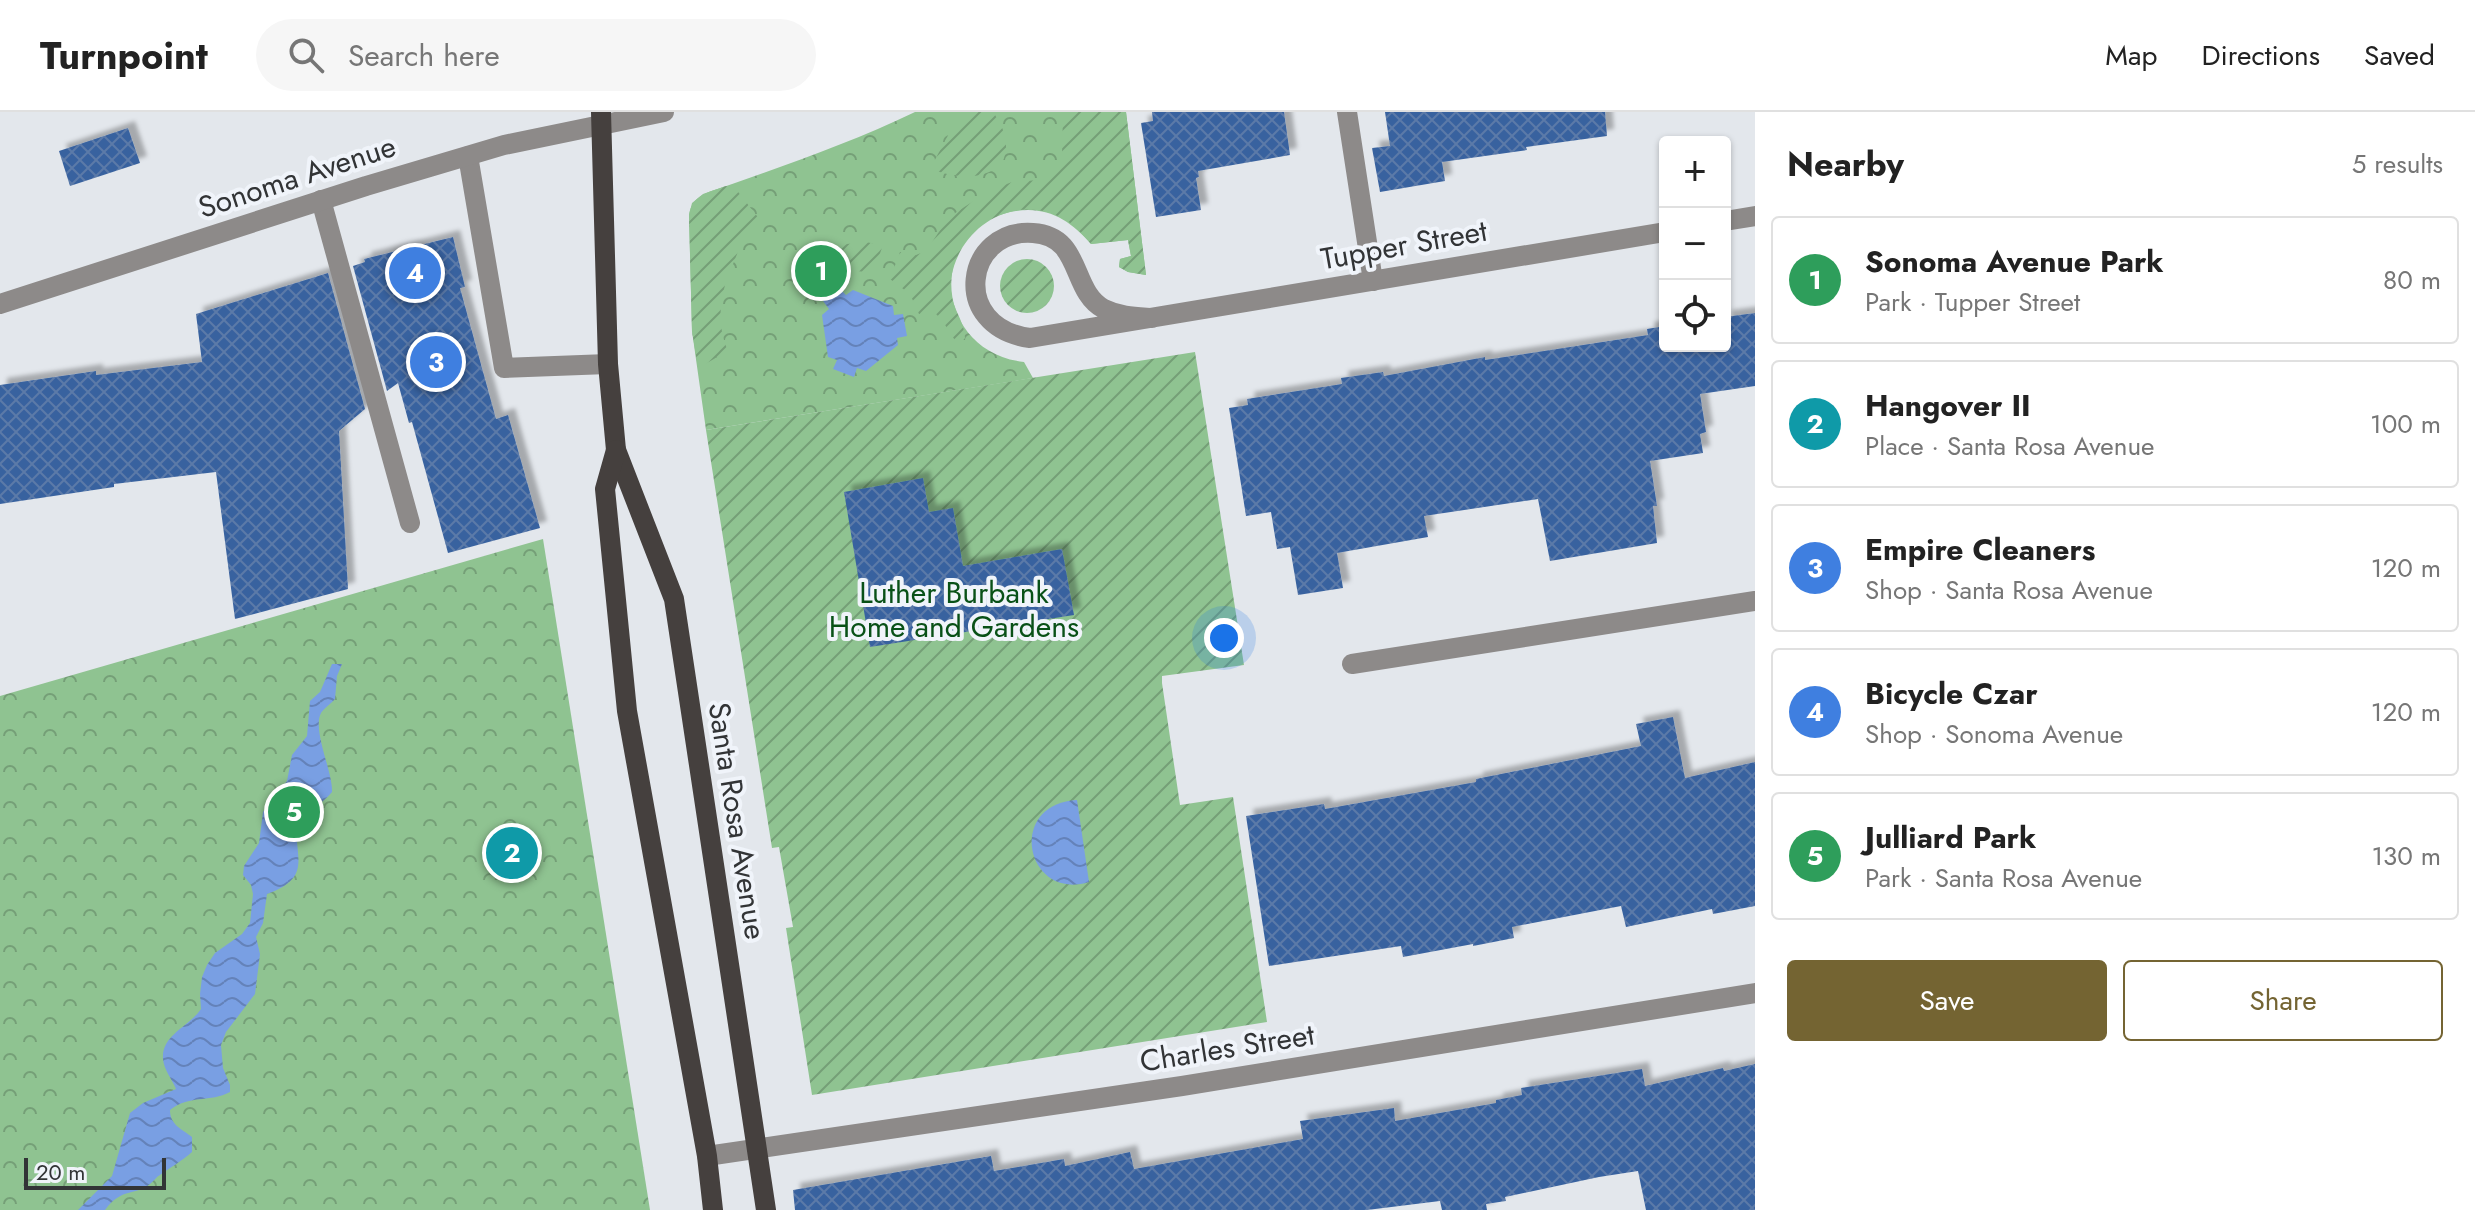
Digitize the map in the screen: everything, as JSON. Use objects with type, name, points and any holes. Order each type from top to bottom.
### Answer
[{"type":"main road","name":"Santa Rosa Avenue","points":[[601,118],[608,364],[616,450],[674,599],[766,1210]]},
{"type":"main road","name":"Santa Rosa Avenue","points":[[616,450],[605,489],[627,711],[707,1156],[713,1210]]},
{"type":"street","name":"Sonoma Avenue","points":[[0,304],[321,200],[504,145],[601,118],[664,112]]},
{"type":"street","points":[[1347,112],[1373,281]]},
{"type":"street","points":[[468,156],[504,368],[608,364]]},
{"type":"street","points":[[321,200],[410,523]]},
{"type":"street","points":[[1731,220],[1755,216]]},
{"type":"street","name":"Tupper Street","points":[[1152,318],[1123,316],[1102,308],[1088,294],[1075,262],[1065,248],[1051,237],[1033,233],[1016,234],[1000,240],[987,252],[978,267],[975,283],[977,300],[984,316],[1012,336],[1030,338],[1152,318],[1659,233]]},
{"type":"street","points":[[1352,664],[1755,601]]},
{"type":"street","name":"Charles Street","points":[[707,1156],[1198,1084],[1755,993]]},
{"type":"green space","points":[[915,112],[1126,112],[1146,275],[1119,267],[1120,259],[1131,256],[1128,240],[1091,244],[1067,222],[1049,213],[1016,211],[987,221],[966,239],[954,262],[951,288],[957,313],[971,336],[993,353],[1024,362],[1033,378],[706,430],[692,331],[689,215],[692,203],[703,194],[837,146]]},
{"type":"green space","points":[[964,112],[993,112],[1005,138],[1006,151],[1001,165],[975,176],[930,169],[952,128]]},
{"type":"green space","points":[[1063,112],[1126,112],[1146,275],[1119,267],[1120,259],[1131,256],[1128,240],[1091,244],[1064,219],[1045,212],[1009,212],[977,230],[956,260],[951,288],[965,338],[959,345],[936,314],[919,314],[910,294],[890,279],[900,252],[916,255],[926,251],[949,217],[989,191],[1012,182],[1039,180],[1055,172],[1062,156]]},
{"type":"green space","points":[[726,186],[735,188],[764,225],[741,233],[725,285],[721,323],[728,351],[698,368],[692,331],[689,215],[698,199]]},
{"type":"green space","points":[[865,242],[883,245],[873,273],[857,271],[830,279],[813,259],[847,244]]},
{"type":"green space","points":[[1027,259],[1046,267],[1054,286],[1046,305],[1027,313],[1008,305],[1000,286],[1008,267]]},
{"type":"green space","name":"Luther Burbank Home and Gardens","points":[[1195,352],[1244,665],[1162,676],[1162,683],[1180,805],[1233,797],[1267,1022],[812,1095],[786,928],[793,927],[779,847],[772,848],[706,430]]},
{"type":"green space","points":[[543,539],[650,1210],[0,1210],[0,696]]},
{"type":"water","points":[[839,288],[846,295],[853,290],[893,306],[894,315],[903,314],[907,336],[897,338],[898,345],[866,371],[857,368],[854,377],[833,369],[837,360],[828,357],[822,315],[829,309],[823,301]]},
{"type":"water","points":[[332,664],[342,664],[337,676],[335,699],[322,711],[319,730],[332,792],[296,824],[296,874],[281,888],[267,894],[263,923],[256,937],[260,954],[255,994],[226,1032],[221,1045],[230,1092],[185,1102],[170,1110],[174,1123],[192,1137],[192,1152],[144,1188],[117,1198],[105,1210],[78,1210],[112,1176],[130,1113],[143,1103],[176,1089],[165,1067],[164,1051],[171,1037],[201,1009],[202,977],[215,953],[242,934],[250,923],[253,894],[251,885],[243,875],[244,866],[259,843],[263,812],[287,781],[292,755],[307,736],[310,701],[320,692]]},
{"type":"water","points":[[1077,800],[1089,882],[1067,884],[1050,878],[1039,866],[1032,850],[1033,833],[1040,817],[1054,805]]},
{"type":"building","points":[[1152,112],[1284,112],[1290,155],[1198,171],[1199,177],[1196,178],[1201,210],[1156,217],[1141,123],[1153,121]]},
{"type":"building","points":[[1385,112],[1605,112],[1607,136],[1442,162],[1445,181],[1380,192],[1372,148],[1390,146]]},
{"type":"building","points":[[128,128],[140,163],[70,186],[59,151]]},
{"type":"building","points":[[453,237],[465,287],[460,288],[496,419],[508,415],[540,528],[448,553],[412,422],[409,423],[398,383],[387,391],[353,266],[365,262],[364,259]]},
{"type":"building","points":[[328,273],[365,409],[339,431],[348,589],[235,619],[216,472],[114,484],[114,487],[0,504],[0,385],[96,371],[96,375],[202,362],[196,314]]},
{"type":"building","points":[[1755,313],[1755,386],[1700,394],[1706,432],[1700,434],[1703,453],[1650,461],[1657,506],[1653,506],[1657,543],[1550,561],[1538,499],[1424,516],[1428,537],[1337,553],[1343,588],[1298,595],[1290,547],[1277,549],[1271,512],[1246,516],[1229,408],[1248,405],[1247,399],[1342,384],[1341,378],[1383,372],[1384,376],[1485,357],[1485,360],[1648,335],[1647,329],[1659,327],[1659,352],[1731,352],[1731,316]]},
{"type":"building","points":[[923,478],[929,512],[953,508],[963,566],[1062,549],[1074,615],[870,647],[844,492]]},
{"type":"building","points":[[1673,717],[1685,778],[1755,762],[1755,906],[1713,914],[1712,909],[1626,927],[1621,906],[1512,927],[1514,938],[1473,946],[1403,957],[1401,946],[1269,966],[1246,816],[1324,804],[1325,809],[1476,782],[1476,779],[1641,746],[1636,724]]},
{"type":"building","points":[[1755,1064],[1755,1210],[1646,1210],[1638,1171],[1505,1197],[1506,1201],[1486,1204],[1487,1210],[1442,1210],[1440,1201],[1367,1210],[795,1210],[793,1190],[991,1156],[994,1171],[1064,1159],[1065,1166],[1130,1152],[1134,1169],[1303,1139],[1300,1121],[1394,1108],[1395,1121],[1496,1103],[1496,1100],[1522,1095],[1521,1088],[1642,1069],[1645,1086]]},
{"type":"place","name":"Sonoma Avenue Park","points":[[821,271]]},
{"type":"place","name":"Bicycle Czar","points":[[415,273]]},
{"type":"place","name":"Empire Cleaners","points":[[436,362]]},
{"type":"place","name":"Julliard Park","points":[[294,812]]},
{"type":"place","name":"Hangover II","points":[[512,853]]}]
